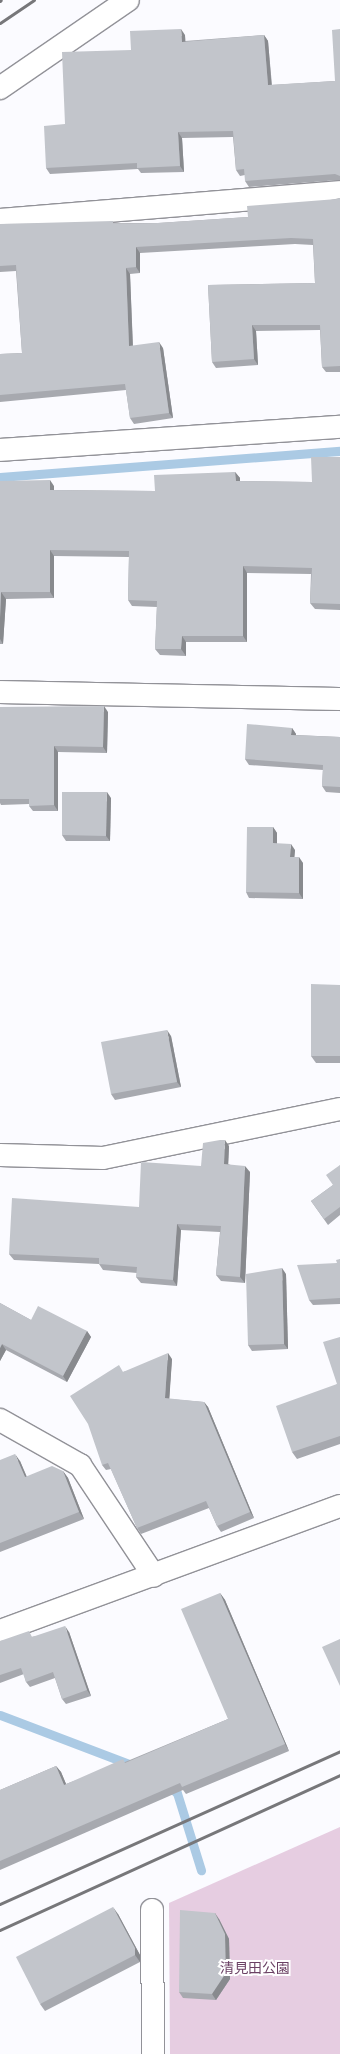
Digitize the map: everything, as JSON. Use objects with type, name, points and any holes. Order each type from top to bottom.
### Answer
[{"type":"street","points":[[0,88],[128,0]]},
{"type":"street","points":[[0,220],[340,192]]},
{"type":"street","points":[[0,450],[340,427]]},
{"type":"street","points":[[0,692],[340,699]]},
{"type":"street","points":[[0,1155],[103,1158],[340,1109]]},
{"type":"street","points":[[0,1420],[80,1465],[154,1576]]},
{"type":"street","points":[[0,1631],[154,1576],[340,1506]]},
{"type":"street","points":[[152,1910],[153,2054]]},
{"type":"green space","name":"清見田公園","points":[[340,1827],[340,2054],[170,2054],[169,1903]]},
{"type":"building","points":[[181,29],[182,42],[264,35],[268,85],[335,81],[332,30],[340,29],[340,176],[335,174],[245,181],[244,169],[236,170],[233,131],[178,132],[180,166],[137,168],[137,163],[46,168],[44,126],[65,124],[62,52],[131,50],[130,31]]},
{"type":"building","points":[[340,198],[340,366],[322,367],[320,325],[252,325],[254,359],[212,362],[208,285],[315,283],[313,239],[291,238],[136,247],[136,267],[126,268],[129,346],[159,342],[169,413],[130,418],[125,384],[0,395],[0,354],[22,353],[16,265],[0,266],[0,224],[113,221],[113,224],[158,223],[248,217],[247,206]]},
{"type":"building","points":[[311,457],[340,457],[340,604],[310,603],[312,568],[243,566],[243,636],[182,636],[181,649],[155,649],[157,601],[128,600],[129,551],[50,550],[50,592],[1,592],[0,618],[0,481],[50,480],[50,490],[155,491],[154,475],[235,472],[236,481],[312,482]]},
{"type":"building","points":[[104,706],[103,747],[54,746],[54,805],[29,806],[29,799],[0,799],[0,707]]},
{"type":"building","points":[[247,724],[292,728],[291,735],[340,737],[340,787],[322,786],[323,765],[245,759]]},
{"type":"building","points":[[62,792],[107,792],[106,836],[62,835]]},
{"type":"building","points":[[247,827],[273,827],[273,843],[291,844],[290,857],[299,857],[299,893],[246,892]]},
{"type":"building","points":[[311,984],[340,985],[340,1056],[311,1056]]},
{"type":"building","points":[[167,1030],[177,1082],[111,1094],[101,1042]]},
{"type":"building","points":[[225,1140],[224,1164],[245,1166],[240,1277],[216,1275],[221,1226],[177,1224],[173,1280],[136,1277],[137,1267],[99,1264],[99,1258],[9,1254],[12,1198],[139,1207],[141,1162],[201,1166],[203,1143]]},
{"type":"building","points":[[340,1165],[340,1207],[324,1219],[311,1201],[333,1185],[326,1175]]},
{"type":"building","points":[[340,1259],[340,1298],[309,1300],[297,1265],[337,1263],[336,1260]]},
{"type":"building","points":[[282,1268],[284,1344],[248,1345],[246,1274]]},
{"type":"building","points":[[0,1303],[31,1320],[38,1306],[87,1331],[63,1376],[2,1344],[0,1348]]},
{"type":"building","points":[[340,1337],[340,1436],[292,1452],[276,1406],[337,1384],[323,1342]]},
{"type":"building","points":[[168,1353],[165,1398],[204,1402],[250,1512],[217,1526],[206,1501],[137,1528],[108,1463],[102,1465],[88,1424],[70,1396],[119,1365],[123,1372]]},
{"type":"building","points":[[15,1454],[25,1477],[52,1466],[63,1471],[79,1512],[0,1543],[0,1460]]},
{"type":"building","points":[[220,1593],[285,1744],[182,1787],[180,1783],[0,1861],[0,1790],[56,1766],[64,1785],[123,1759],[125,1763],[228,1719],[181,1609]]},
{"type":"building","points":[[65,1626],[87,1690],[62,1699],[53,1672],[26,1682],[21,1668],[0,1675],[0,1641],[29,1631],[32,1637]]},
{"type":"building","points":[[340,1639],[340,1686],[322,1647]]},
{"type":"building","points":[[113,1907],[135,1948],[135,1955],[40,2004],[16,1957]]},
{"type":"building","points":[[180,1910],[215,1913],[225,1934],[226,1973],[212,1994],[179,1992]]},
{"type":"waterway","points":[[0,477],[340,451]]},
{"type":"waterway","points":[[0,1715],[129,1764]]},
{"type":"waterway","points":[[168,1786],[177,1793],[201,1870]]},
{"type":"railway","points":[[0,23],[34,0]]},
{"type":"railway","points":[[0,1904],[340,1751]]},
{"type":"railway","points":[[0,1930],[340,1775]]}]
